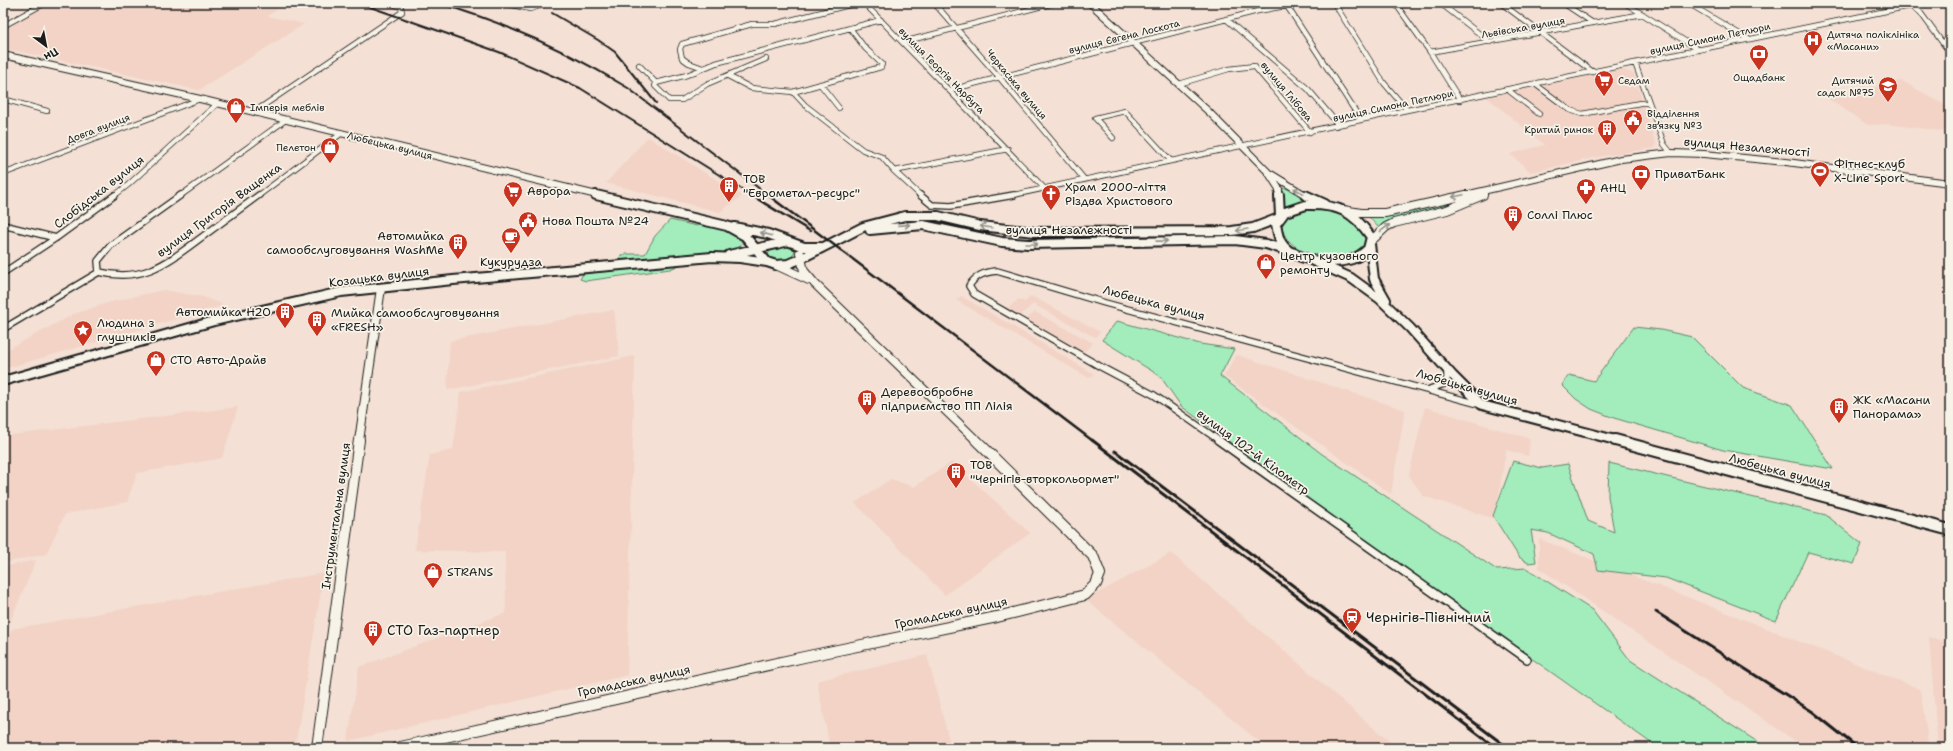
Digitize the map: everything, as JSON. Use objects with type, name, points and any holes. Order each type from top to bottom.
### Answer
[{"type":"main road","points":[[1090,3],[1244,145],[1268,172],[1279,189],[1280,217]]},
{"type":"main road","name":"Любецька вулиця","points":[[3,55],[287,119],[727,226],[745,236],[766,260]]},
{"type":"main road","points":[[1268,172],[1298,191],[1334,208]]},
{"type":"main road","name":"вулиця Незалежності","points":[[1314,205],[1334,208],[1352,215],[1364,225],[1370,236],[1370,242],[1364,254],[1350,261],[1331,263],[1311,260],[1295,253],[1266,244],[1235,240],[1028,244],[1002,242],[933,226],[909,225],[869,230],[838,239],[875,223],[905,216],[926,215],[938,216],[1001,230],[1046,232],[1232,231],[1253,228],[1280,217],[1298,207],[1314,205]]},
{"type":"main road","name":"вулиця Незалежності","points":[[1280,217],[1276,230],[1278,236],[1282,242],[1295,253]]},
{"type":"main road","points":[[727,226],[768,234],[797,255]]},
{"type":"main road","points":[[733,254],[741,250],[746,244],[745,236]]},
{"type":"main road","points":[[718,257],[775,243],[797,255],[815,252],[838,239]]},
{"type":"main road","points":[[1370,242],[1374,278],[1392,310]]},
{"type":"main road","points":[[766,260],[763,255],[766,248],[775,243]]},
{"type":"main road","points":[[776,265],[812,248],[824,246]]},
{"type":"main road","name":"Козацька вулиця","points":[[3,381],[143,341],[282,305],[341,292],[718,257],[766,260],[776,265]]},
{"type":"main road","points":[[1311,260],[1353,279],[1372,292],[1392,310],[1482,406]]},
{"type":"main road","name":"Любецька вулиця","points":[[1482,406],[1950,530]]},
{"type":"street","points":[[3,26],[45,3]]},
{"type":"street","points":[[254,112],[402,12],[401,7],[390,3]]},
{"type":"street","points":[[503,3],[530,9],[550,3]]},
{"type":"street","points":[[703,68],[684,61],[680,55],[680,48],[682,44],[752,24],[775,24],[857,3]]},
{"type":"street","name":"вулиця Георгія Нарбута","points":[[864,3],[1008,149],[1045,189]]},
{"type":"street","name":"Черкаська вулиця","points":[[934,3],[999,77],[1084,179]]},
{"type":"street","points":[[903,42],[1054,3]]},
{"type":"street","name":"вулиця Євгена Лоскота","points":[[950,90],[1286,4],[1303,3]]},
{"type":"street","points":[[1334,3],[1384,83],[1408,110]]},
{"type":"street","points":[[1395,3],[1430,52],[1460,100]]},
{"type":"street","points":[[1440,3],[1490,42]]},
{"type":"street","points":[[1501,3],[1593,72]]},
{"type":"street","points":[[1563,3],[1593,23]]},
{"type":"street","points":[[1625,3],[1699,50]]},
{"type":"street","points":[[1690,4],[1705,3]]},
{"type":"street","name":"вулиця Симона Петлюри","points":[[793,92],[806,105],[863,150],[882,157],[894,171],[932,205],[951,206],[1045,189],[1084,179],[1408,110],[1925,3]]},
{"type":"street","points":[[1944,3],[1950,8]]},
{"type":"street","points":[[1286,4],[1361,120]]},
{"type":"street","points":[[1690,4],[1748,39]]},
{"type":"street","points":[[1910,6],[1920,12],[1950,53]]},
{"type":"street","name":"Львівська вулиця","points":[[1430,52],[1642,14]]},
{"type":"street","points":[[1226,19],[1308,90],[1336,122],[1336,126]]},
{"type":"street","points":[[656,84],[716,63],[880,20]]},
{"type":"street","points":[[728,76],[751,88],[793,92],[881,67],[882,64],[865,48],[850,28]]},
{"type":"street","points":[[639,65],[656,84],[655,86],[669,100],[673,101],[682,100],[707,84],[766,59]]},
{"type":"street","points":[[1635,63],[1665,147],[1671,153]]},
{"type":"street","name":"вулиця Глібова","points":[[1179,84],[1215,73],[1250,65],[1254,66],[1310,132]]},
{"type":"street","points":[[820,84],[839,108]]},
{"type":"street","points":[[1535,84],[1570,110],[1582,114],[1643,102],[1650,103]]},
{"type":"street","points":[[1508,90],[1539,114]]},
{"type":"street","points":[[3,99],[47,111]]},
{"type":"street","name":"Довга вулиця","points":[[3,174],[200,99]]},
{"type":"street","name":"Слобідська вулиця","points":[[3,273],[56,238],[128,185],[218,103]]},
{"type":"street","points":[[1113,138],[1095,118],[1124,112],[1171,161]]},
{"type":"street","points":[[3,329],[99,272],[98,261],[111,245],[287,119]]},
{"type":"street","name":"вулиця Григорія Ващенка","points":[[99,272],[111,276],[124,276],[144,273],[164,265],[342,133]]},
{"type":"street","points":[[894,171],[1008,149]]},
{"type":"street","name":"вулиця Незалежності","points":[[1334,208],[1361,213],[1385,213],[1496,188],[1530,178],[1621,159],[1671,153],[1704,154],[1786,162],[1950,184]]},
{"type":"street","name":"вулиця Незалежності","points":[[1370,242],[1386,227],[1394,223],[1447,210],[1496,188]]},
{"type":"street","points":[[3,225],[56,238]]},
{"type":"street","points":[[797,255],[806,274],[815,284]]},
{"type":"street","points":[[776,265],[815,284]]},
{"type":"street","name":"Любецька вулиця","points":[[978,275],[986,272],[997,271],[1106,303],[1482,406]]},
{"type":"street","name":"вулиця 102-й Кілометр","points":[[978,275],[969,286],[974,294],[1101,367],[1154,395],[1527,659]]},
{"type":"street","name":"Громадська вулиця","points":[[396,748],[793,659],[998,617],[1085,595],[1096,586],[1100,576],[1099,566],[1088,549],[815,284]]},
{"type":"street","name":"Інструментальна вулиця","points":[[317,748],[369,364],[381,288]]},
{"type":"street","points":[[1428,390],[1436,389],[1446,382],[1448,377],[1447,370]]},
{"type":"shaded area","points":[[52,3],[187,3],[207,8],[212,3],[255,3],[279,8],[267,16],[304,24],[199,90],[3,48],[3,28]]},
{"type":"shaded area","points":[[1621,69],[1634,74],[1656,145],[1654,148],[1596,157],[1531,172],[1510,154],[1545,145],[1487,97]]},
{"type":"shaded area","name":"Дитячий садок №75","points":[[1902,81],[1950,108],[1950,132],[1887,124],[1868,125],[1827,98]]},
{"type":"shaded area","points":[[648,137],[742,196],[720,212],[606,183]]},
{"type":"shaded area","points":[[163,290],[203,297],[224,305],[3,369],[3,352],[74,314],[107,303]]},
{"type":"shaded area","points":[[961,296],[1094,374],[1089,378],[956,300]]},
{"type":"shaded area","points":[[1031,296],[1100,332],[1095,337],[1033,304],[1021,315],[1008,308],[1019,299],[1025,302]]},
{"type":"shaded area","points":[[614,310],[619,356],[447,390],[450,341]]},
{"type":"shaded area","points":[[1035,312],[1093,343],[1084,352],[1026,320]]},
{"type":"shaded area","points":[[1237,355],[1405,410],[1391,494],[1224,376]]},
{"type":"shaded area","points":[[635,356],[627,675],[348,741],[359,667],[506,613],[505,552],[415,550],[430,455],[453,450],[461,392]]},
{"type":"shaded area","points":[[238,407],[222,458],[137,473],[127,502],[65,514],[46,554],[3,563],[3,436]]},
{"type":"shaded area","points":[[1425,407],[1530,439],[1528,456],[1506,450],[1495,519],[1423,496],[1409,475]]},
{"type":"shaded area","name":"ТОВ \"Чернігів-вторкольормет\"","points":[[952,462],[1030,533],[945,595],[855,503],[891,479],[914,487]]},
{"type":"shaded area","points":[[1539,539],[1920,689],[1929,748],[1806,748],[1539,568]]},
{"type":"shaded area","points":[[1171,553],[1397,748],[1267,748],[1086,600]]},
{"type":"shaded area","points":[[36,560],[3,639],[3,567]]},
{"type":"shaded area","points":[[324,573],[295,747],[3,748],[3,649],[12,629]]},
{"type":"shaded area","points":[[1929,637],[1950,643],[1950,748],[1938,748]]},
{"type":"shaded area","points":[[927,655],[951,748],[830,748],[817,681]]},
{"type":"green space","points":[[1286,188],[1310,200],[1283,207],[1281,189]]},
{"type":"green space","points":[[1453,201],[1456,203],[1391,219],[1379,228],[1367,215]]},
{"type":"green space","points":[[1306,208],[1332,210],[1355,221],[1366,237],[1358,253],[1342,259],[1323,258],[1304,252],[1290,242],[1282,230],[1287,218]]},
{"type":"green space","points":[[670,220],[697,226],[700,224],[728,229],[741,238],[742,243],[739,248],[731,252],[620,261],[620,257],[626,254],[645,254],[655,236]]},
{"type":"green space","points":[[787,245],[795,250],[792,258],[775,261],[768,255],[770,249]]},
{"type":"green space","points":[[682,264],[670,269],[586,281],[580,279],[583,274]]},
{"type":"green space","points":[[1117,321],[1200,344],[1234,349],[1220,376],[1322,454],[1497,570],[1526,568],[1592,610],[1630,660],[1767,748],[1658,748],[1297,492],[1181,406],[1160,376],[1102,340]]},
{"type":"green space","points":[[1634,327],[1661,330],[1692,337],[1743,388],[1792,405],[1833,469],[1723,450],[1614,418],[1591,409],[1576,399],[1562,385],[1569,375],[1594,381]]},
{"type":"green space","points":[[1513,461],[1542,468],[1568,464],[1588,521],[1614,532],[1608,496],[1609,463],[1826,515],[1862,544],[1854,564],[1808,552],[1776,621],[1666,578],[1598,570],[1594,554],[1548,533],[1531,530],[1536,562],[1528,563],[1519,557],[1493,516]]},
{"type":"railway","points":[[359,3],[499,52],[580,88],[753,196]]},
{"type":"railway","points":[[438,3],[488,20],[536,39],[583,62],[628,88],[769,196]]},
{"type":"railway","points":[[552,13],[598,40],[615,52],[656,103]]},
{"type":"railway","points":[[751,195],[810,231]]},
{"type":"railway","points":[[768,195],[1093,441]]},
{"type":"railway","points":[[1092,440],[1496,748]]},
{"type":"railway","points":[[1115,451],[1508,748]]},
{"type":"railway","points":[[1656,612],[1813,712],[1858,748]]},
{"type":"place","name":"Дитяча поліклініка «Масани»","points":[[1813,57]]},
{"type":"place","name":"Ощадбанк","points":[[1759,71]]},
{"type":"place","name":"Седам","points":[[1604,97]]},
{"type":"place","name":"Дитячий садок №75","points":[[1888,103]]},
{"type":"place","name":"Імперія меблів","points":[[236,124]]},
{"type":"place","name":"Відділення зв’язку №3","points":[[1633,136]]},
{"type":"place","name":"Критий ринок","points":[[1607,146]]},
{"type":"place","name":"Пелетон","points":[[330,164]]},
{"type":"place","name":"Фітнес-клуб X-Line Sport","points":[[1820,188]]},
{"type":"place","name":"ПриватБанк","points":[[1641,191]]},
{"type":"place","name":"ТОВ \"Еврометал-ресурс\"","points":[[729,203]]},
{"type":"place","name":"АНЦ","points":[[1586,205]]},
{"type":"place","name":"Аврора","points":[[513,208]]},
{"type":"place","name":"Храм 2000-ліття Різдва Христового","points":[[1051,211]]},
{"type":"place","name":"Соллі Плюс","points":[[1513,232]]},
{"type":"place","name":"Нова Пошта №24","points":[[528,238]]},
{"type":"place","name":"Кукурудза","points":[[511,254]]},
{"type":"place","name":"Автомийка самообслуговування WashMe","points":[[458,260]]},
{"type":"place","name":"Центр кузовного ремонту","points":[[1266,280]]},
{"type":"place","name":"Автомийка H2O","points":[[285,329]]},
{"type":"place","name":"Мийка самообслуговування «FRESH»","points":[[317,337]]},
{"type":"place","name":"Людина з глушників","points":[[83,347]]},
{"type":"place","name":"СТО Авто-Драйв","points":[[156,377]]},
{"type":"place","name":"Деревообробне підприємство ПП Лілія","points":[[867,416]]},
{"type":"place","name":"ЖК «Масани Панорама»","points":[[1839,424]]},
{"type":"place","name":"ТОВ \"Чернігів-вторкольормет\"","points":[[956,489]]},
{"type":"place","name":"STRANS","points":[[433,589]]},
{"type":"place","name":"Чернігів-Північний","points":[[1352,634]]},
{"type":"place","name":"СТО Газ-партнер","points":[[373,647]]}]
